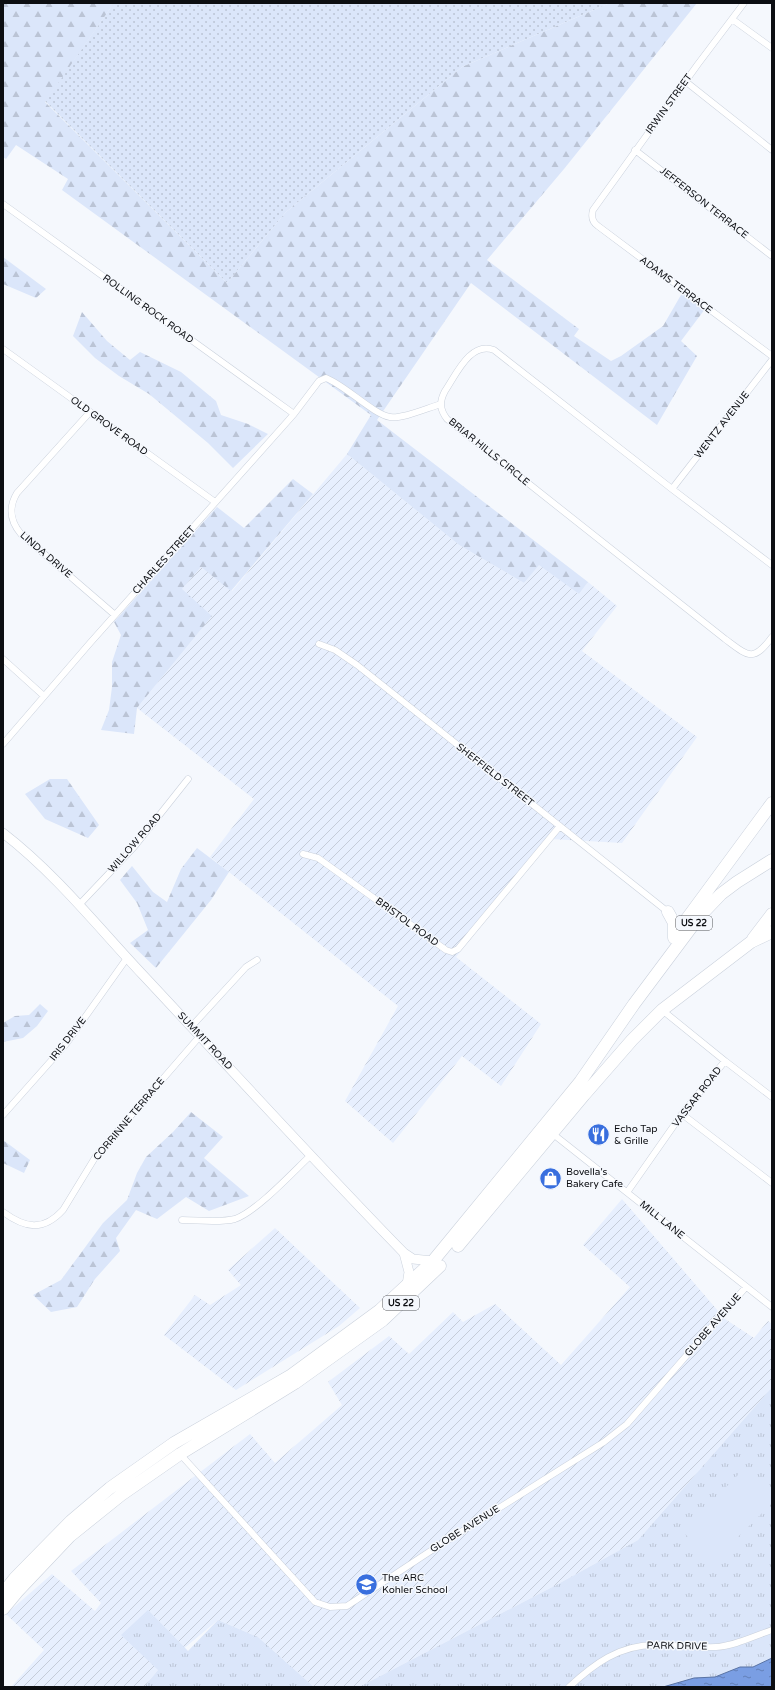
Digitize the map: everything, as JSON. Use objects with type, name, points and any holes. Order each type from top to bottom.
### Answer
[{"type":"highway","points":[[634,1004],[674,938],[693,910],[772,803]]},
{"type":"highway","name":"US 22","points":[[3,1593],[15,1578],[71,1520],[110,1488],[174,1443],[290,1376],[380,1310],[433,1262],[580,1082],[634,1004],[685,935],[709,906],[737,882],[772,860]]},
{"type":"highway","points":[[668,912],[682,914],[693,910]]},
{"type":"highway","points":[[668,912],[674,923],[674,938]]},
{"type":"highway","points":[[751,942],[772,914]]},
{"type":"highway","name":"US 22","points":[[3,1609],[70,1536],[121,1495],[180,1454],[295,1383],[383,1320],[447,1259],[553,1134],[584,1095],[632,1040],[662,1010],[751,942],[772,932]]},
{"type":"main road","name":"SUMMIT ROAD","points":[[3,833],[26,851],[79,905],[310,1156],[404,1253],[413,1259],[433,1262]]},
{"type":"main road","name":"SUMMIT ROAD","points":[[404,1253],[409,1272],[407,1285]]},
{"type":"street","name":"IRWIN STREET","points":[[595,207],[685,81],[744,3]]},
{"type":"street","points":[[732,18],[772,48]]},
{"type":"street","points":[[685,81],[772,150]]},
{"type":"street","name":"JEFFERSON TERRACE","points":[[635,150],[772,256]]},
{"type":"street","name":"ROLLING ROCK ROAD","points":[[3,204],[294,414]]},
{"type":"street","name":"ADAMS TERRACE","points":[[595,207],[592,215],[595,224],[772,356]]},
{"type":"street","name":"OLD GROVE ROAD","points":[[3,349],[215,502]]},
{"type":"street","points":[[441,404],[445,391],[472,353],[482,349],[494,350],[672,490],[772,564]]},
{"type":"street","name":"WENTZ AVENUE","points":[[672,490],[772,360]]},
{"type":"street","name":"CHARLES STREET","points":[[3,744],[115,615],[294,414],[319,381],[326,378],[336,382],[379,412],[389,417],[400,416],[441,404]]},
{"type":"street","name":"BRIAR HILLS CIRCLE","points":[[441,404],[443,414],[447,419],[741,651],[750,655],[760,652],[772,637]]},
{"type":"street","name":"LINDA DRIVE","points":[[90,412],[17,493],[12,505],[12,517],[21,534],[115,615]]},
{"type":"street","name":"SHEFFIELD STREET","points":[[319,644],[335,650],[357,665],[668,912]]},
{"type":"street","points":[[3,659],[44,696]]},
{"type":"street","name":"WILLOW ROAD","points":[[79,905],[134,847],[188,779]]},
{"type":"street","name":"BRISTOL ROAD","points":[[303,854],[318,858],[446,950],[452,952],[458,949],[560,826]]},
{"type":"street","name":"IRIS DRIVE","points":[[3,1114],[66,1044],[127,958]]},
{"type":"street","points":[[192,1027],[246,967],[257,960]]},
{"type":"street","points":[[662,1010],[772,1097]]},
{"type":"street","name":"CORRINNE TERRACE","points":[[3,1212],[14,1220],[28,1225],[44,1224],[57,1217],[63,1210],[96,1156],[200,1036]]},
{"type":"street","name":"VASSAR ROAD","points":[[628,1191],[682,1114],[725,1061]]},
{"type":"street","points":[[682,1114],[772,1183]]},
{"type":"street","name":"MILL LANE","points":[[553,1134],[628,1191],[746,1287],[772,1306]]},
{"type":"street","points":[[182,1220],[224,1220],[234,1219],[245,1214],[310,1156]]},
{"type":"street","name":"GLOBE AVENUE","points":[[180,1454],[315,1602],[330,1607],[346,1606],[435,1548],[604,1442],[627,1424],[746,1287]]},
{"type":"street","name":"PARK DRIVE","points":[[568,1687],[590,1668],[608,1656],[629,1648],[655,1645],[722,1646],[772,1630]]},
{"type":"shaded area","points":[[347,454],[459,545],[524,583],[539,564],[579,594],[588,582],[617,606],[582,651],[697,737],[622,843],[551,839],[456,957],[541,1024],[501,1086],[462,1056],[393,1143],[345,1101],[398,1006],[210,857],[254,799],[137,708],[212,616],[181,590],[201,567],[232,591]]},
{"type":"shaded area","points":[[622,1199],[725,1319],[754,1338],[768,1321],[772,1324],[772,1387],[638,1540],[558,1584],[359,1687],[314,1687],[258,1637],[218,1620],[158,1670],[144,1687],[11,1687],[44,1650],[6,1614],[52,1574],[95,1611],[101,1603],[71,1571],[250,1434],[275,1463],[342,1405],[328,1382],[389,1336],[409,1354],[453,1312],[463,1322],[495,1304],[561,1365],[630,1287],[583,1245]]},
{"type":"shaded area","points":[[275,1228],[360,1308],[339,1326],[236,1390],[164,1335],[195,1295],[210,1305],[241,1285],[228,1270]]},
{"type":"green space","points":[[3,3],[114,3],[45,102],[227,283],[286,212],[462,67],[610,3],[697,3],[564,169],[487,260],[579,329],[574,336],[611,361],[621,356],[663,326],[685,288],[708,305],[681,341],[697,356],[657,425],[471,283],[377,420],[588,582],[579,594],[539,565],[524,583],[459,545],[347,454],[371,415],[62,190],[68,179],[16,145],[6,159],[3,157]]},
{"type":"green space","points":[[114,3],[610,3],[462,67],[286,212],[227,283],[45,101]]},
{"type":"green space","points":[[3,257],[46,289],[36,298],[3,284]]},
{"type":"green space","points":[[82,312],[107,341],[130,360],[140,352],[181,372],[216,401],[221,415],[248,424],[268,434],[233,468],[208,443],[149,394],[119,376],[95,358],[73,336]]},
{"type":"green space","points":[[293,479],[313,494],[231,591],[201,567],[182,589],[212,616],[137,708],[134,734],[101,730],[109,710],[112,687],[112,662],[121,635],[114,622],[217,507],[244,528]]},
{"type":"green space","points":[[50,779],[67,779],[99,825],[88,838],[45,819],[25,794]]},
{"type":"green space","points":[[197,848],[229,872],[211,900],[156,968],[130,943],[148,930],[137,903],[120,880],[132,866],[153,892],[167,902],[181,869]]},
{"type":"green space","points":[[40,1004],[48,1011],[37,1026],[23,1038],[3,1042],[3,1023],[15,1016],[29,1015]]},
{"type":"green space","points":[[191,1112],[223,1137],[204,1158],[249,1196],[209,1211],[186,1197],[157,1219],[136,1210],[116,1238],[120,1251],[95,1279],[77,1307],[51,1312],[33,1295],[61,1280],[103,1223],[127,1200],[137,1173],[146,1157],[173,1132]]},
{"type":"green space","points":[[3,1140],[30,1160],[24,1173],[3,1163]]},
{"type":"green space","points":[[772,1387],[772,1687],[359,1687],[558,1584],[638,1540]]},
{"type":"green space","points":[[746,1467],[772,1492],[772,1503],[713,1562],[682,1531]]},
{"type":"green space","points":[[148,1610],[188,1651],[218,1620],[258,1637],[314,1687],[144,1687],[158,1670],[121,1635]]},
{"type":"water","points":[[772,1658],[772,1687],[663,1687],[694,1678],[715,1677],[740,1667],[753,1667]]},
{"type":"place","name":"Echo Tap & Grille","points":[[599,1135]]},
{"type":"place","name":"Bovella's Bakery Cafe","points":[[551,1178]]},
{"type":"place","name":"The ARC Kohler School","points":[[367,1584]]}]
